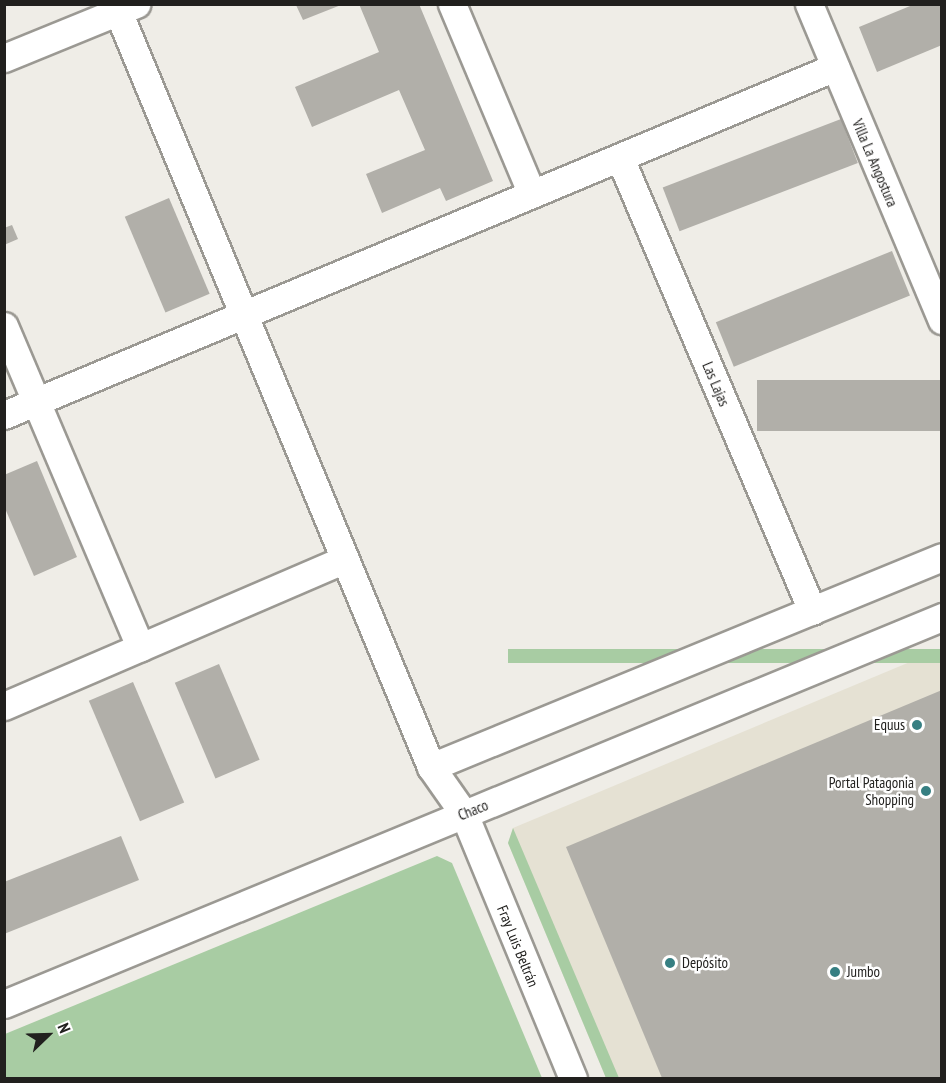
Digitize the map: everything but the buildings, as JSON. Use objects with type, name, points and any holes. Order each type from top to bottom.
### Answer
[{"type":"street","points":[[452,4],[532,194]]},
{"type":"street","name":"Villa La Angostura","points":[[809,4],[942,321]]},
{"type":"street","points":[[4,58],[123,7]]},
{"type":"street","name":"Fray Luis Beltrán","points":[[123,7],[244,315],[431,767],[464,814],[573,1078]]},
{"type":"street","points":[[4,415],[835,67]]},
{"type":"street","name":"Las Lajas","points":[[620,158],[812,611]]},
{"type":"street","points":[[4,326],[140,647]]},
{"type":"street","points":[[431,767],[942,557]]},
{"type":"street","points":[[4,706],[345,559]]},
{"type":"street","name":"Chaco","points":[[4,1004],[942,617]]},
{"type":"shaded area","points":[[941,649],[941,1078],[606,1078],[508,843],[513,828]]},
{"type":"green space","points":[[508,649],[941,649],[941,663],[508,663]]},
{"type":"green space","points":[[513,828],[619,1078],[606,1078],[508,843]]},
{"type":"green space","points":[[437,856],[452,863],[542,1078],[5,1078],[5,1034]]},
{"type":"place","name":"Equus","points":[[917,725]]},
{"type":"place","name":"Portal Patagonia Shopping","points":[[926,791]]},
{"type":"place","name":"Depósito","points":[[670,963]]},
{"type":"place","name":"Jumbo","points":[[835,972]]}]
